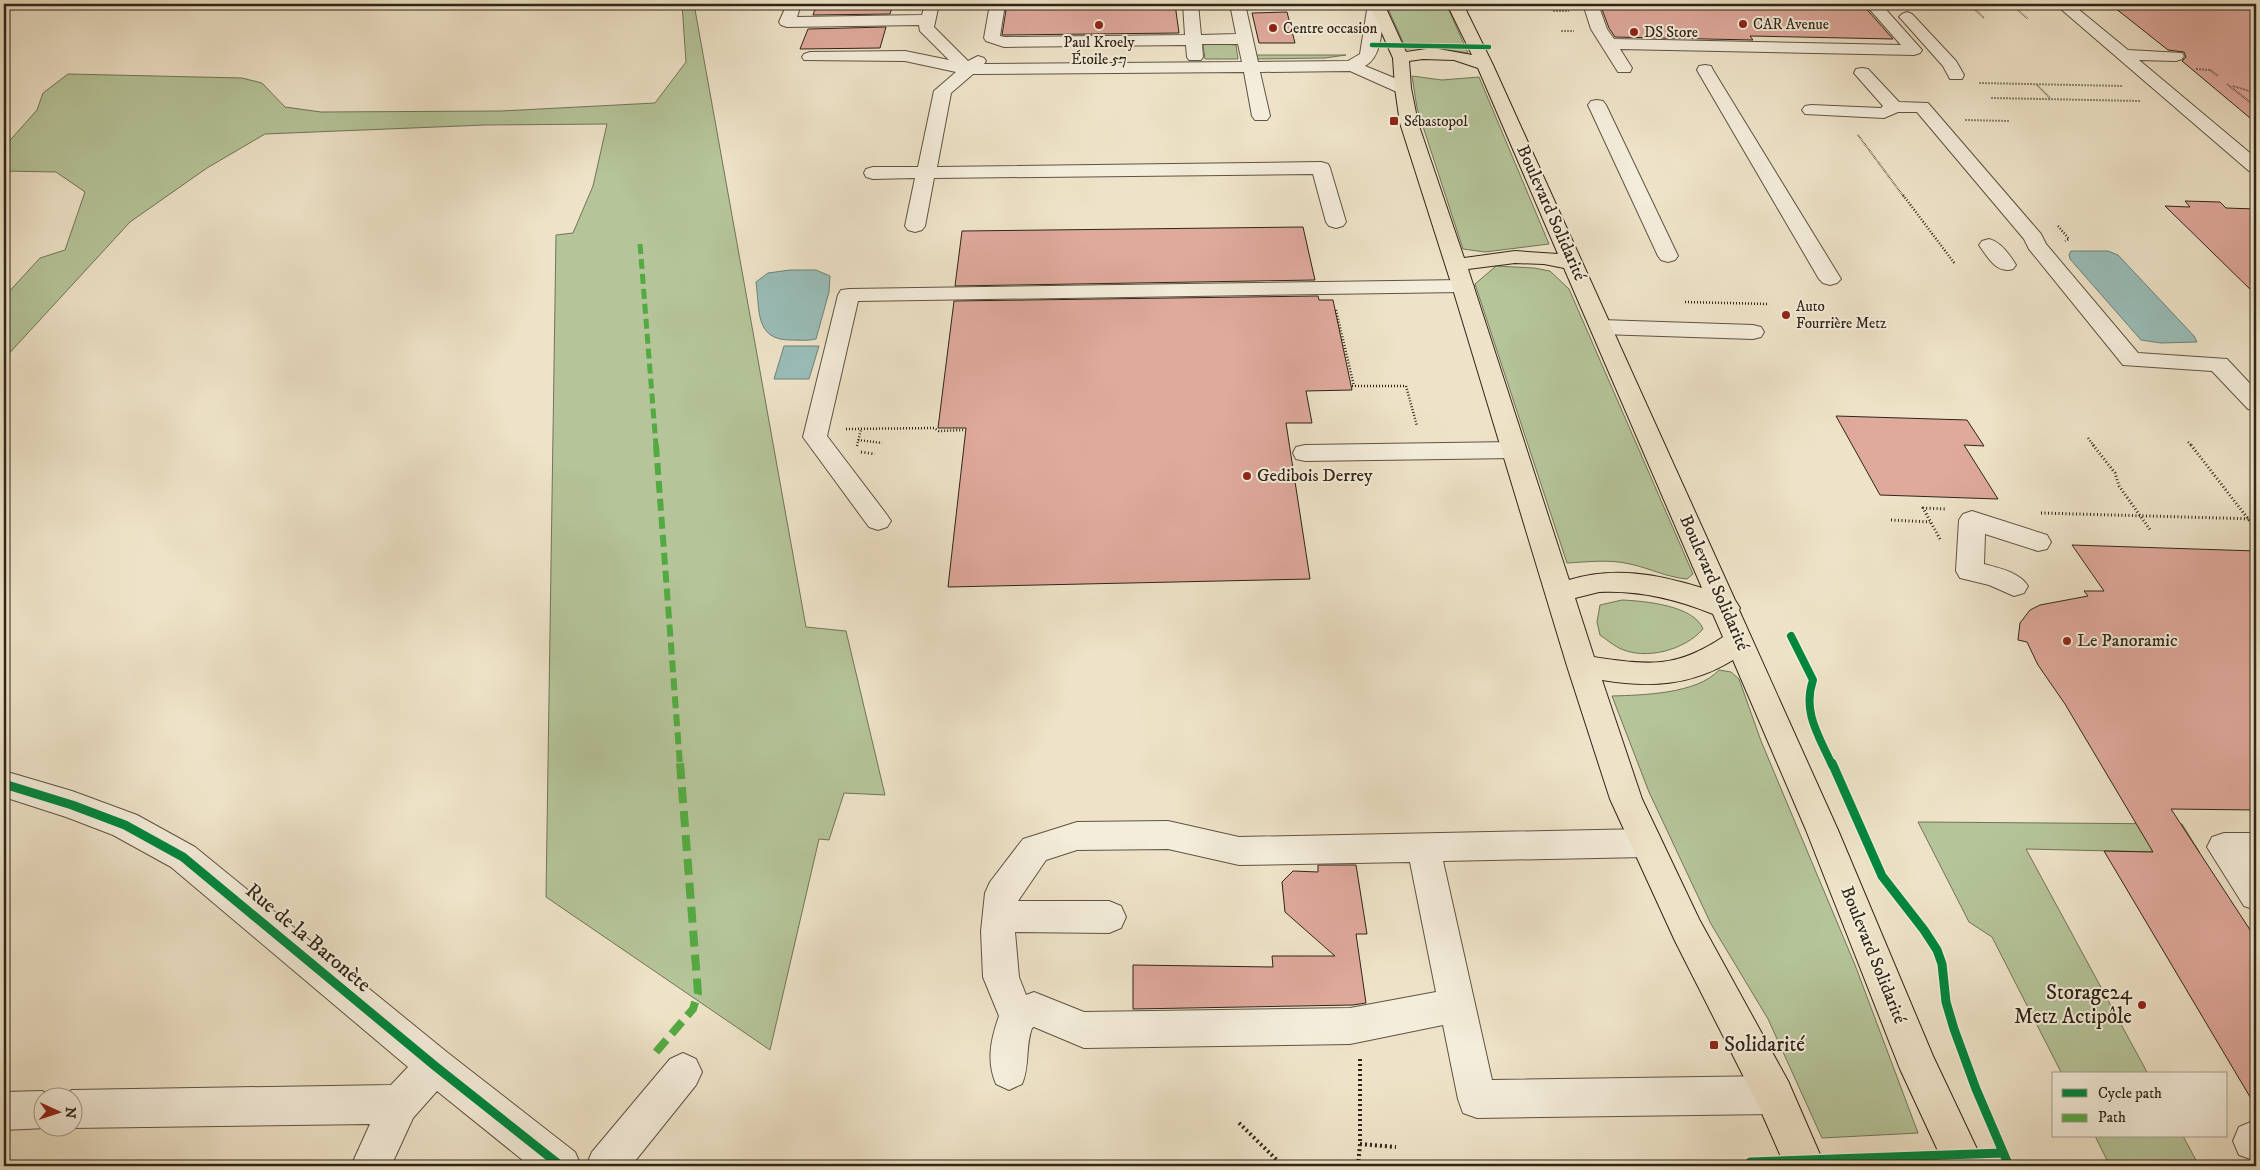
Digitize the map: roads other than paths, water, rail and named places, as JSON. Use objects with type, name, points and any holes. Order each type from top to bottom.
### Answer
[{"type":"main road","points":[[1376,4],[1402,71],[1410,123],[1626,799],[1687,930],[1774,1094],[1804,1166]]},
{"type":"main road","name":"Boulevard Solidarité","points":[[1455,4],[1485,65],[1726,608],[1822,830],[1919,1069],[1965,1166]]},
{"type":"main road","points":[[1402,71],[1416,54],[1443,53],[1465,57],[1485,65]]},
{"type":"main road","points":[[1454,72],[1485,65]]},
{"type":"main road","points":[[1402,71],[1424,71]]},
{"type":"main road","points":[[1460,276],[1482,259],[1519,256],[1556,259],[1574,264]]},
{"type":"main road","points":[[1559,593],[1604,582],[1654,585],[1690,593],[1726,608]]},
{"type":"main road","points":[[1582,666],[1645,674],[1685,670],[1720,654],[1740,641]]},
{"type":"street","points":[[794,4],[787,22],[928,20]]},
{"type":"street","points":[[932,4],[926,28],[967,69]]},
{"type":"street","points":[[997,4],[992,38],[1004,42],[1245,39]]},
{"type":"street","points":[[1190,4],[1196,67]]},
{"type":"street","points":[[1238,4],[1261,116]]},
{"type":"street","points":[[1352,66],[1367,57],[1372,45],[1371,33],[1376,4]]},
{"type":"street","points":[[1591,4],[1595,19],[1608,44],[1624,68]]},
{"type":"street","points":[[1608,44],[1914,50],[1873,4]]},
{"type":"street","points":[[1894,4],[1950,64],[1956,75]]},
{"type":"street","points":[[2063,4],[2256,167]]},
{"type":"street","points":[[915,226],[943,91],[967,69],[1004,42]]},
{"type":"street","points":[[1872,49],[1861,62],[1865,73],[1894,107]]},
{"type":"street","points":[[810,57],[905,56],[967,69],[1352,66],[1402,71]]},
{"type":"street","points":[[2124,56],[2176,56]]},
{"type":"street","points":[[1705,70],[1830,279]]},
{"type":"street","points":[[1597,105],[1668,256]]},
{"type":"street","points":[[1811,110],[1884,113],[1894,107],[1922,107],[2034,238],[2036,246],[2131,360],[2219,364],[2256,404]]},
{"type":"street","points":[[873,173],[1321,168],[1336,222]]},
{"type":"street","points":[[1989,245],[2006,265]]},
{"type":"street","points":[[878,521],[815,437],[850,295],[1331,289],[1460,276]]},
{"type":"street","points":[[1601,327],[1753,332]]},
{"type":"street","points":[[1305,453],[1514,450]]},
{"type":"street","points":[[2014,586],[1996,577],[1970,571],[1972,520],[2038,542]]},
{"type":"street","name":"Rue de la Baronète","points":[[4,784],[72,805],[125,825],[183,856],[435,1066],[561,1166]]},
{"type":"street","points":[[1009,1071],[1009,1040],[1017,1016],[1001,976],[998,931],[1002,893],[1035,849],[1077,836],[1168,835],[1240,852],[1646,843]]},
{"type":"street","points":[[1423,847],[1477,1099],[1630,1098],[1774,1094]]},
{"type":"street","points":[[2256,847],[2224,847],[2256,895]]},
{"type":"street","points":[[1000,916],[1110,917]]},
{"type":"street","points":[[1017,1016],[1034,1009],[1084,1030],[1358,1024],[1458,1005]]},
{"type":"street","points":[[371,1166],[400,1104],[435,1066]]},
{"type":"street","points":[[606,1166],[683,1072]]},
{"type":"street","points":[[82,1109],[400,1104]]},
{"type":"street","points":[[4,1111],[32,1110]]},
{"type":"water","points":[[2071,251],[2108,251],[2118,255],[2194,336],[2197,342],[2161,343],[2141,340],[2070,259],[2069,254]]},
{"type":"water","points":[[790,270],[816,270],[830,276],[829,292],[816,339],[780,339],[771,335],[761,322],[756,282],[768,273]]},
{"type":"water","points":[[784,346],[819,346],[809,379],[774,379]]},
{"type":"place","name":"CAR Avenue","points":[[1743,24]]},
{"type":"place","name":"Paul Kroely Étoile 57","points":[[1099,25]]},
{"type":"place","name":"Centre occasion","points":[[1273,28]]},
{"type":"place","name":"DS Store","points":[[1634,32]]},
{"type":"place","name":"Sébastopol","points":[[1394,121]]},
{"type":"place","name":"Auto Fourrière Metz","points":[[1786,315]]},
{"type":"place","name":"Gedibois Derrey","points":[[1247,476]]},
{"type":"place","name":"Le Panoramic","points":[[2067,641]]},
{"type":"place","name":"Storage24 Metz Actipôle","points":[[2142,1005]]},
{"type":"place","name":"Solidarité","points":[[1714,1045]]}]
